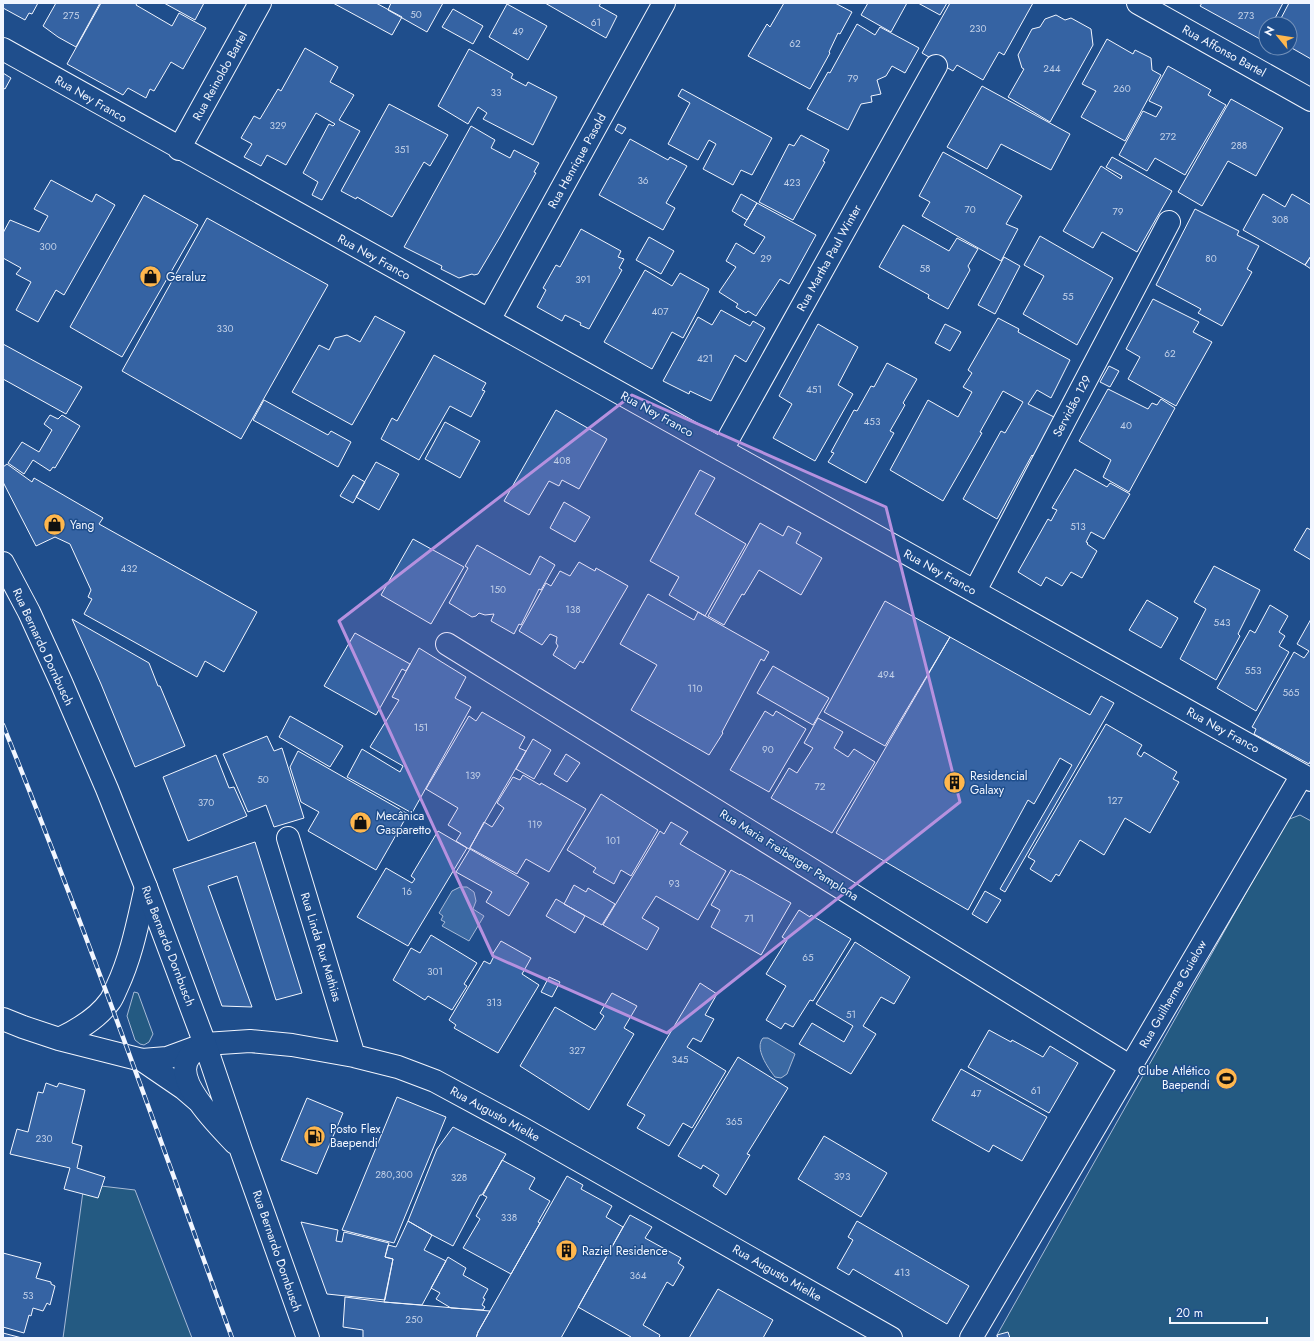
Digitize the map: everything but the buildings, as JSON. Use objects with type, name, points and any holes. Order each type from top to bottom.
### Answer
[{"type":"main road","name":"Rua Reinoldo Bartel","points":[[179,149],[260,3]]},
{"type":"main road","name":"Rua Henrique Pasold","points":[[489,320],[664,3]]},
{"type":"main road","name":"Rua Affonso Bartel","points":[[1138,3],[1311,100]]},
{"type":"main road","name":"Rua Ney Franco","points":[[3,49],[179,149],[489,320],[1307,777]]},
{"type":"main road","name":"Rua Martha Paul Winter","points":[[722,450],[936,66]]},
{"type":"main road","name":"Servidão 129","points":[[975,591],[1169,222]]},
{"type":"main road","name":"Rua Bernardo Dornbusch","points":[[3,563],[29,612],[61,682],[107,789],[146,887],[205,1044],[308,1338]]},
{"type":"main road","name":"Rua Maria Freiberger Pamplona","points":[[446,644],[1131,1067]]},
{"type":"main road","name":"Rua Guilherme Guielow","points":[[971,1338],[1131,1067],[1307,777]]},
{"type":"main road","name":"Rua Linda Rux Mathias","points":[[288,838],[354,1056]]},
{"type":"main road","points":[[59,1039],[80,1028],[96,1016],[110,1001],[122,976],[131,951],[146,887]]},
{"type":"main road","name":"Rua Augusto Mielke","points":[[3,1019],[59,1039],[142,1060],[167,1058],[205,1044],[250,1041],[292,1045],[354,1056],[398,1066],[435,1081],[527,1130],[891,1338]]},
{"type":"main road","points":[[197,1100],[189,1084],[186,1073],[186,1065],[190,1056],[205,1044]]},
{"type":"main road","points":[[142,1060],[183,1088],[197,1100],[241,1150]]},
{"type":"highlighted area","points":[[632,395],[886,507],[960,802],[667,1033],[493,956],[339,621]]},
{"type":"shaded area","name":"Clube Atlético Baependi","points":[[1300,815],[1311,821],[1311,1338],[997,1338],[997,1335],[1287,820]]},
{"type":"shaded area","points":[[460,887],[467,887],[474,892],[476,901],[473,909],[484,916],[469,941],[442,926],[445,922],[441,920],[443,916],[439,913],[452,891]]},
{"type":"shaded area","points":[[134,992],[138,993],[153,1034],[149,1042],[144,1045],[135,1040],[127,1016]]},
{"type":"shaded area","points":[[763,1038],[768,1038],[795,1054],[787,1074],[781,1078],[775,1077],[763,1058],[760,1047]]},
{"type":"shaded area","points":[[84,1184],[135,1190],[192,1338],[63,1338]]},
{"type":"railway","points":[[3,725],[92,954],[232,1338]]},
{"type":"place","name":"Geraluz","points":[[150,277]]},
{"type":"place","name":"Yang","points":[[54,525]]},
{"type":"place","name":"Residencial Galaxy","points":[[955,783]]},
{"type":"place","name":"Mecânica Gasparetto","points":[[360,823]]},
{"type":"place","name":"Clube Atlético Baependi","points":[[1226,1078]]},
{"type":"place","name":"Posto Flex Baependi","points":[[314,1136]]},
{"type":"place","name":"Raziel Residence","points":[[567,1251]]}]
